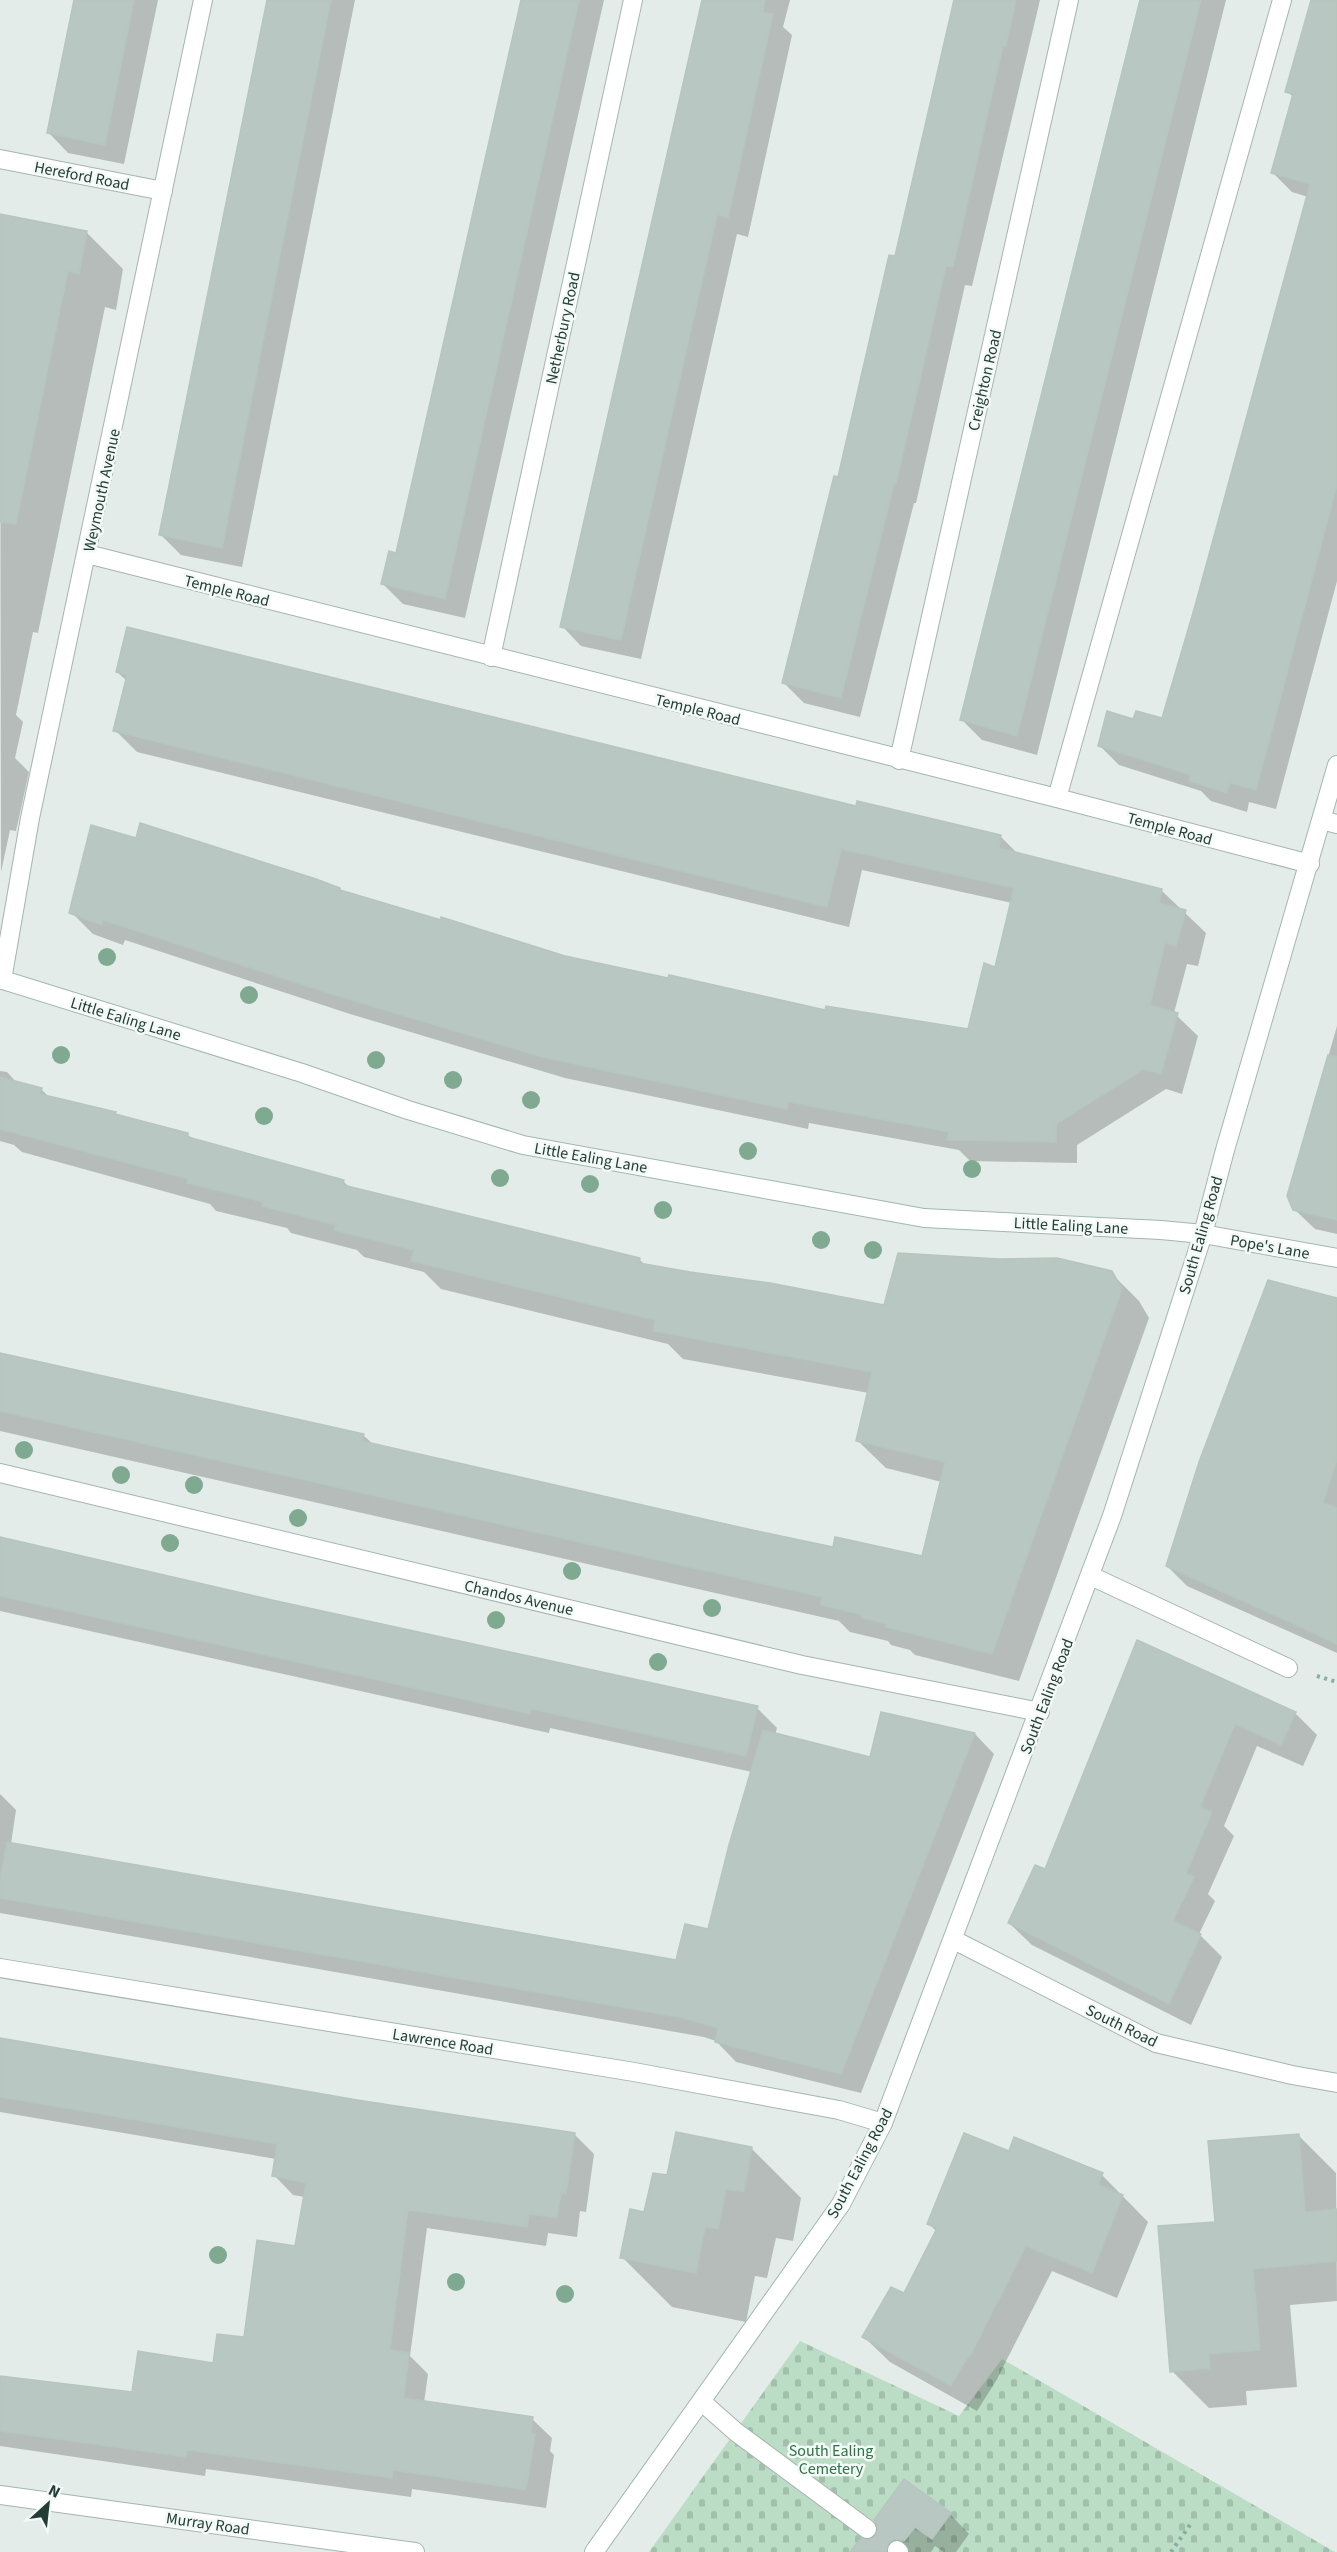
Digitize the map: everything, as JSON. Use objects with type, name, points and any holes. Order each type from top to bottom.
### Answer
[{"type":"street","name":"Weymouth Avenue","points":[[1,980],[30,818],[203,0]]},
{"type":"street","name":"Netherbury Road","points":[[491,657],[633,0]]},
{"type":"street","name":"Creighton Road","points":[[899,760],[1069,0]]},
{"type":"street","points":[[1057,798],[1282,0]]},
{"type":"street","name":"Hereford Road","points":[[0,159],[163,191]]},
{"type":"street","name":"Temple Road","points":[[87,554],[1057,798],[1310,864]]},
{"type":"street","name":"South Ealing Road","points":[[594,2552],[841,2204],[883,2123],[1091,1576],[1203,1234],[1225,1150],[1310,864],[1330,822],[1337,765]]},
{"type":"street","name":"Little Ealing Lane","points":[[1,980],[302,1073],[408,1110],[523,1145],[924,1218],[1134,1227],[1203,1234]]},
{"type":"street","name":"Pope's Lane","points":[[1203,1234],[1337,1258]]},
{"type":"street","name":"Chandos Avenue","points":[[0,1473],[802,1665],[1040,1712]]},
{"type":"street","points":[[1091,1576],[1288,1668]]},
{"type":"street","name":"South Road","points":[[954,1940],[1155,2043],[1337,2084]]},
{"type":"street","name":"Lawrence Road","points":[[0,1968],[634,2072],[839,2110],[883,2123]]},
{"type":"street","points":[[702,2402],[736,2432],[867,2529]]},
{"type":"street","name":"Murray Road","points":[[0,2495],[415,2552]]},
{"type":"path","points":[[1171,2552],[1192,2522]]},
{"type":"green space","name":"South Ealing Cemetery","points":[[800,2341],[959,2416],[1002,2359],[1335,2552],[649,2552]]},
{"type":"building","points":[[74,0],[134,0],[105,145],[47,133]]},
{"type":"building","points":[[267,0],[331,0],[222,548],[159,535]]},
{"type":"building","points":[[521,0],[579,0],[445,599],[381,584],[389,551],[396,553]]},
{"type":"building","points":[[702,0],[765,0],[763,12],[773,14],[728,218],[717,215],[621,640],[560,627]]},
{"type":"building","points":[[954,0],[1016,0],[1006,46],[1003,46],[953,267],[946,266],[896,484],[894,484],[841,698],[782,683],[834,476],[838,477],[889,255],[895,256]]},
{"type":"building","points":[[1140,0],[1201,0],[1017,736],[960,720]]},
{"type":"building","points":[[1311,0],[1337,0],[1337,485],[1256,790],[1230,783],[1227,793],[1189,781],[1191,775],[1098,746],[1107,711],[1133,719],[1136,711],[1162,718],[1195,606],[1310,184],[1271,173],[1293,94],[1285,92]]},
{"type":"building","points":[[0,214],[87,231],[79,274],[68,271],[16,524],[0,522]]},
{"type":"building","points":[[127,627],[856,806],[857,801],[1001,835],[999,848],[1162,889],[1159,903],[1186,910],[1176,946],[1165,943],[1150,1005],[1178,1013],[1161,1074],[1144,1069],[1056,1124],[1056,1142],[947,1140],[949,1132],[788,1102],[787,1109],[542,1057],[328,993],[103,920],[102,925],[69,913],[91,825],[136,838],[140,823],[316,879],[340,888],[340,890],[441,920],[441,917],[565,956],[668,978],[669,975],[825,1010],[826,1006],[968,1029],[984,963],[995,967],[1014,888],[841,849],[827,907],[113,731],[127,675],[116,672]]},
{"type":"building","points":[[1328,1055],[1337,1057],[1337,1220],[1293,1210],[1287,1196]]},
{"type":"building","points":[[0,1077],[42,1088],[40,1094],[116,1112],[115,1114],[188,1133],[188,1137],[344,1180],[343,1185],[640,1258],[639,1263],[690,1272],[770,1283],[884,1305],[898,1253],[999,1259],[1057,1258],[1112,1271],[1122,1289],[992,1654],[886,1627],[887,1624],[862,1618],[863,1615],[820,1605],[822,1597],[0,1411],[0,1353],[364,1434],[362,1441],[743,1528],[833,1547],[835,1537],[922,1556],[945,1462],[856,1441],[872,1372],[653,1331],[655,1320],[411,1261],[414,1250],[334,1230],[336,1225],[262,1206],[263,1202],[187,1183],[188,1179],[0,1129]]},
{"type":"building","points":[[1268,1280],[1337,1298],[1337,1459],[1323,1503],[1337,1508],[1337,1644],[1166,1566],[1199,1462]]},
{"type":"building","points":[[0,1537],[272,1600],[758,1706],[746,1756],[531,1709],[530,1714],[0,1596]]},
{"type":"building","points":[[1137,1640],[1296,1712],[1281,1745],[1235,1724],[1200,1807],[1212,1812],[1186,1874],[1194,1877],[1173,1921],[1201,1934],[1169,2004],[1008,1923],[1035,1865],[1045,1869]]},
{"type":"building","points":[[881,1712],[975,1733],[841,2074],[715,2042],[718,2028],[683,2018],[0,1898],[0,1879],[7,1842],[676,1960],[685,1924],[708,1929],[729,1845],[763,1730],[870,1757]]},
{"type":"building","points":[[0,2038],[357,2100],[575,2133],[566,2194],[561,2193],[557,2218],[529,2214],[527,2227],[408,2210],[390,2350],[409,2353],[404,2398],[533,2417],[531,2433],[535,2434],[526,2490],[393,2470],[392,2478],[187,2450],[186,2457],[0,2431],[0,2376],[132,2392],[138,2351],[213,2363],[217,2334],[244,2337],[257,2240],[295,2246],[306,2183],[272,2176],[277,2144],[0,2097]]},
{"type":"building","points":[[676,2132],[752,2147],[744,2192],[726,2189],[718,2229],[705,2227],[696,2273],[620,2258],[630,2209],[644,2212],[653,2173],[667,2175]]},
{"type":"building","points":[[964,2133],[1009,2151],[1014,2137],[1103,2173],[1098,2185],[1123,2195],[1092,2273],[1026,2246],[970,2356],[951,2386],[862,2337],[891,2287],[904,2293],[937,2228],[927,2224]]},
{"type":"building","points":[[1299,2134],[1305,2212],[1337,2209],[1337,2261],[1253,2269],[1260,2350],[1209,2354],[1210,2368],[1170,2372],[1158,2226],[1215,2222],[1208,2141]]},
{"type":"building","points":[[904,2479],[951,2513],[932,2539],[915,2527],[904,2541],[895,2539],[890,2542],[886,2552],[850,2552],[861,2538],[871,2539],[876,2535],[877,2525],[874,2520]]}]
